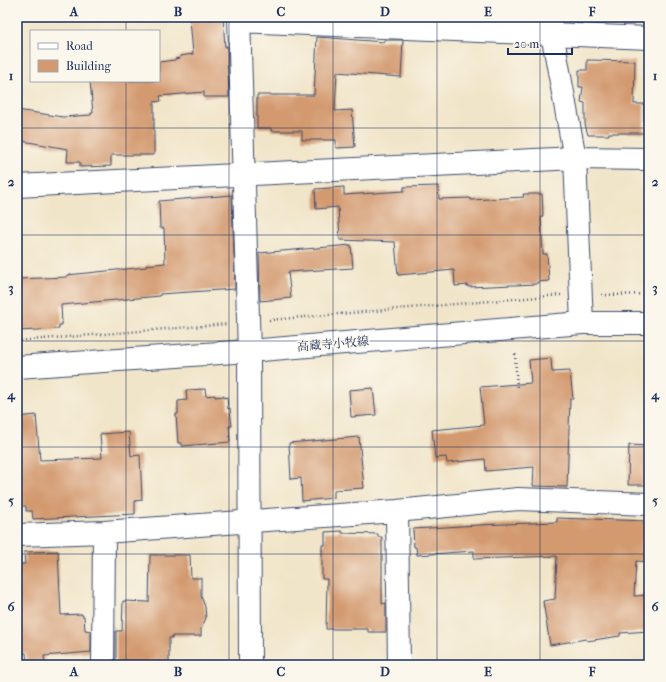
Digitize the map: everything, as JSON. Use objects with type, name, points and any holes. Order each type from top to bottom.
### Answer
[{"type":"street","points":[[250,665],[249,351],[239,19],[551,25],[649,38]]},
{"type":"street","points":[[551,25],[575,158],[582,323]]},
{"type":"street","points":[[17,186],[575,158],[649,159]]},
{"type":"street","name":"高蔵寺小牧線","points":[[17,367],[249,351],[582,323],[649,323]]},
{"type":"street","points":[[17,535],[104,532],[250,522],[518,500],[649,504]]},
{"type":"street","points":[[398,511],[399,665]]},
{"type":"street","points":[[103,665],[104,532]]},
{"type":"path","points":[[17,341],[567,294],[649,294]]},
{"type":"path","points":[[515,354],[517,387]]},
{"type":"building","points":[[223,17],[225,47],[227,46],[229,97],[204,97],[204,92],[160,96],[161,101],[154,102],[154,155],[111,155],[111,166],[80,167],[80,162],[67,162],[68,149],[17,140],[17,110],[63,117],[91,115],[91,113],[93,113],[90,82],[160,82],[160,62],[175,60],[180,58],[180,56],[193,54],[190,19]]},
{"type":"building","points":[[317,37],[384,42],[384,40],[403,40],[401,77],[337,72],[335,111],[352,110],[355,147],[336,148],[336,140],[302,140],[302,131],[271,131],[271,128],[257,128],[257,95],[314,95]]},
{"type":"building","points":[[587,60],[635,61],[634,104],[644,104],[644,133],[609,133],[609,135],[588,135],[585,124],[585,103],[581,102],[583,87],[579,87],[579,70],[587,70]]},
{"type":"building","points":[[438,186],[439,199],[470,198],[471,200],[524,197],[523,194],[542,194],[543,216],[541,217],[543,254],[547,254],[549,281],[537,282],[537,284],[468,287],[468,285],[455,286],[454,270],[398,275],[395,242],[340,240],[338,207],[316,209],[315,189],[344,187],[344,195],[404,191],[404,187]]},
{"type":"building","points":[[232,195],[235,289],[160,294],[160,296],[61,305],[62,325],[59,325],[59,329],[17,331],[17,279],[67,277],[67,275],[146,267],[146,265],[165,263],[164,228],[160,228],[159,201]]},
{"type":"building","points":[[351,245],[353,268],[288,272],[291,298],[260,301],[259,253]]},
{"type":"building","points":[[551,358],[552,372],[570,371],[573,399],[570,399],[567,487],[533,486],[534,467],[486,471],[485,459],[447,463],[446,457],[435,458],[432,430],[484,425],[480,387],[531,383],[529,360]]},
{"type":"building","points":[[373,388],[376,415],[351,417],[349,390]]},
{"type":"building","points":[[205,389],[206,396],[215,395],[215,397],[227,397],[232,426],[229,426],[230,442],[182,446],[182,443],[178,443],[176,414],[178,414],[178,401],[187,400],[186,390]]},
{"type":"building","points":[[36,415],[40,460],[102,458],[100,434],[129,432],[131,456],[140,455],[142,500],[135,501],[135,514],[33,519],[32,511],[26,511],[26,506],[17,506],[17,417]]},
{"type":"building","points":[[359,437],[364,488],[334,490],[334,498],[302,501],[301,478],[291,479],[289,443]]},
{"type":"building","points":[[629,445],[649,446],[649,485],[628,485]]},
{"type":"building","points":[[557,518],[649,521],[649,562],[636,561],[634,596],[649,595],[649,631],[620,633],[620,636],[587,641],[586,639],[550,645],[543,601],[555,599],[557,556],[474,559],[474,551],[417,555],[416,547],[414,547],[413,529],[557,522]]},
{"type":"building","points":[[342,531],[342,533],[378,534],[378,537],[382,537],[382,604],[386,603],[386,632],[368,632],[368,629],[326,629],[327,579],[322,579],[322,545],[325,545],[325,532]]},
{"type":"building","points":[[58,551],[61,615],[82,614],[82,616],[84,616],[85,630],[91,631],[91,652],[44,656],[45,665],[27,665],[26,653],[17,654],[17,564],[25,564],[24,552]]},
{"type":"building","points":[[150,555],[190,555],[191,578],[201,578],[201,596],[205,607],[206,618],[201,629],[201,636],[172,636],[172,638],[169,638],[169,665],[116,665],[116,631],[122,631],[123,601],[149,602]]}]
